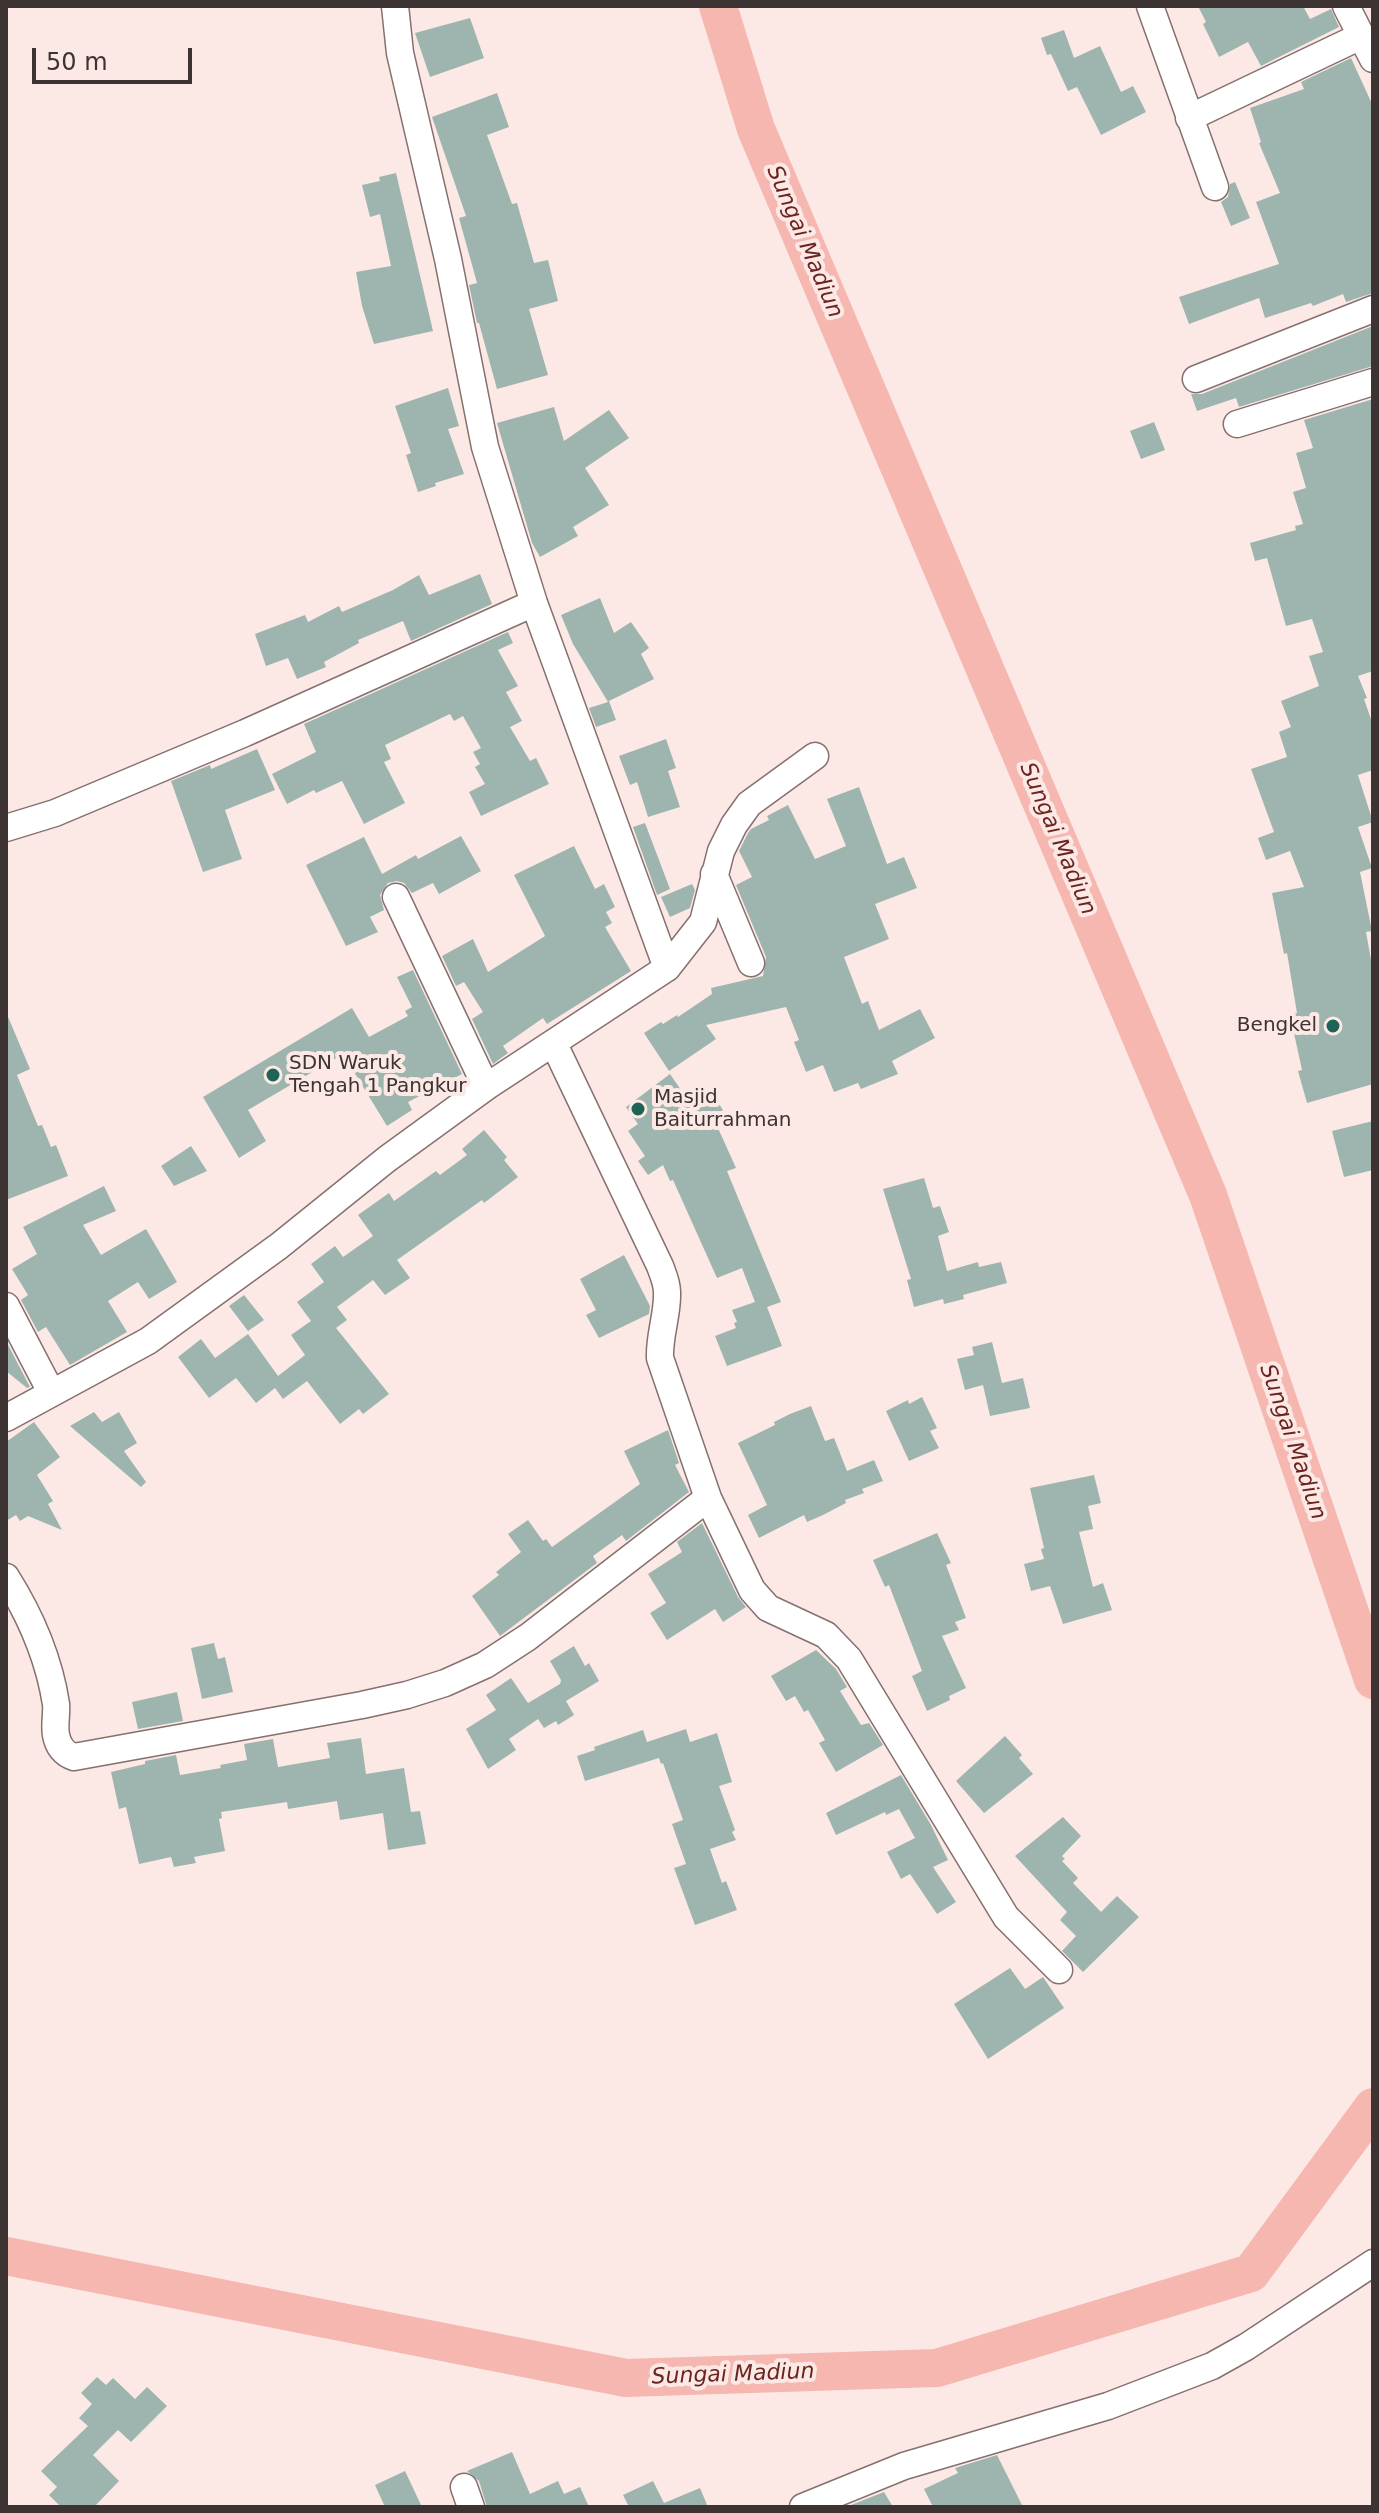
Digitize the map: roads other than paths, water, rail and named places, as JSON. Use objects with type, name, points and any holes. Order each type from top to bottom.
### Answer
[{"type":"street","points":[[395,6],[400,53],[448,259],[485,447],[534,603],[667,968]]},
{"type":"street","points":[[1150,6],[1215,187]]},
{"type":"street","points":[[1189,118],[1367,47],[1346,6]]},
{"type":"street","points":[[1196,379],[1373,309]]},
{"type":"street","points":[[1237,424],[1373,382]]},
{"type":"street","points":[[6,828],[55,813],[245,733],[534,603]]},
{"type":"street","points":[[6,1418],[148,1341],[279,1246],[387,1159],[486,1087],[667,968],[703,922],[721,851],[734,825],[749,804],[815,756]]},
{"type":"street","points":[[714,874],[751,963]]},
{"type":"street","points":[[396,897],[486,1087]]},
{"type":"street","points":[[554,1044],[660,1266],[667,1288],[659,1339],[660,1358],[708,1498],[752,1590],[768,1608],[826,1635],[849,1659],[1006,1917],[1059,1970]]},
{"type":"street","points":[[6,1306],[51,1392]]},
{"type":"street","points":[[6,1577],[33,1625],[49,1672],[56,1707],[56,1734],[62,1750],[74,1757],[362,1705],[445,1683],[485,1665],[528,1637],[708,1498]]},
{"type":"street","points":[[803,2507],[904,2466],[1108,2406],[1212,2366],[1373,2263]]},
{"type":"waterway","name":"Sungai Madiun","points":[[718,6],[756,129],[1208,1195],[1373,1680]]},
{"type":"waterway","name":"Sungai Madiun","points":[[6,2256],[626,2378],[937,2368],[1251,2273],[1373,2107]]},
{"type":"place","name":"Bengkel","points":[[1333,1026]]},
{"type":"place","name":"SDN Waruk Tengah 1 Pangkur","points":[[273,1075]]},
{"type":"place","name":"Masjid Baiturrahman","points":[[638,1109]]}]
